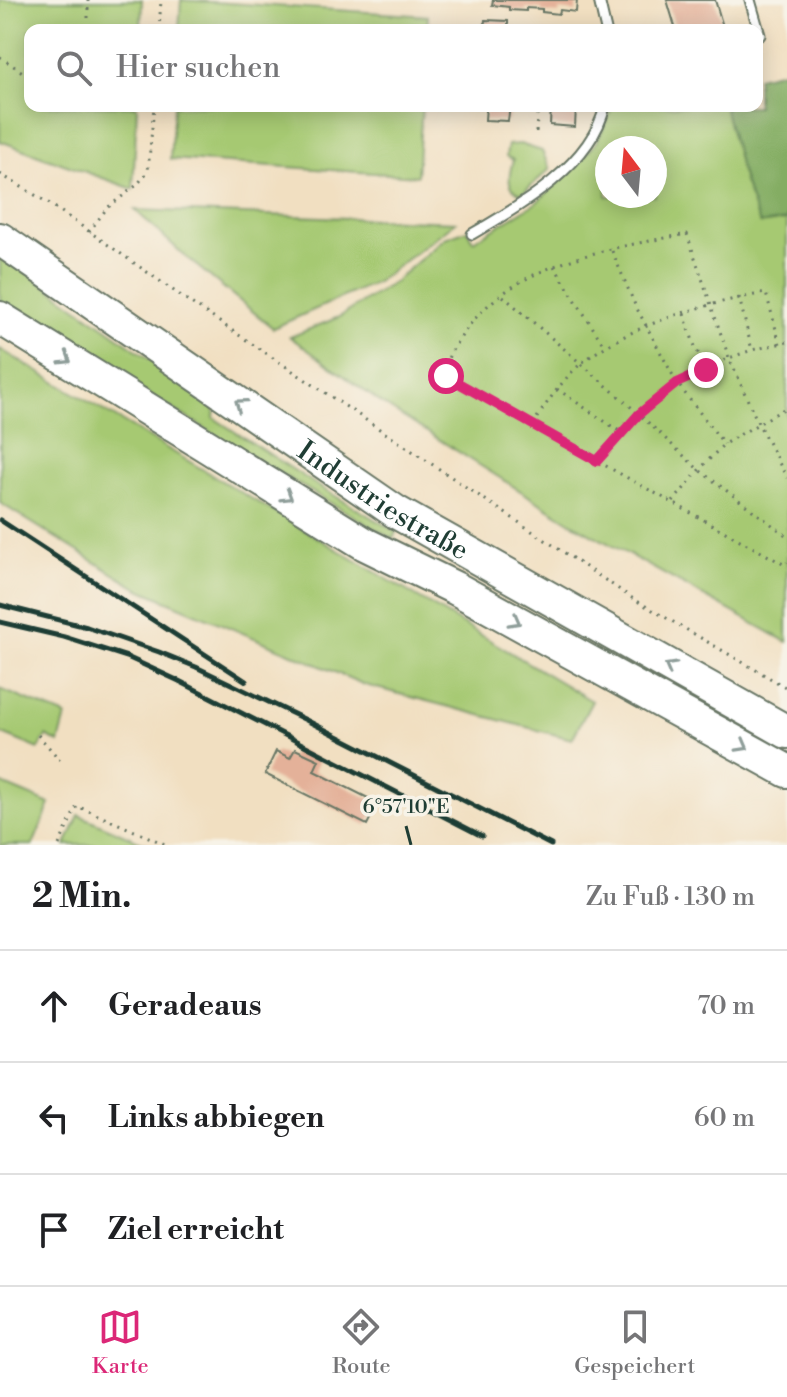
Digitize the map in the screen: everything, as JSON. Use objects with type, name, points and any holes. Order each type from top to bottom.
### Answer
[{"type":"highway","name":"Industriestraße","points":[[0,239],[396,512],[787,732]]},
{"type":"highway","name":"Industriestraße","points":[[0,318],[365,544],[455,588],[787,771]]},
{"type":"lane","points":[[599,0],[605,24]]},
{"type":"lane","points":[[750,0],[757,24]]},
{"type":"lane","points":[[472,234],[532,198],[583,152],[604,112]]},
{"type":"path","points":[[88,0],[88,24]]},
{"type":"path","points":[[159,24],[161,0]]},
{"type":"path","points":[[0,57],[24,73]]},
{"type":"path","points":[[89,232],[107,208],[137,185],[148,171],[153,112]]},
{"type":"path","points":[[536,132],[538,112]]},
{"type":"path","points":[[0,174],[50,204],[221,323],[632,598],[787,688]]},
{"type":"path","points":[[786,564],[446,376],[444,367],[465,332],[492,301],[510,287],[554,266],[687,234],[729,358],[787,478]]},
{"type":"path","points":[[611,250],[646,326],[677,383],[724,444]]},
{"type":"path","points":[[554,266],[605,347]]},
{"type":"path","points":[[533,424],[557,389],[581,363],[646,326],[684,313],[739,297],[766,293],[780,344]]},
{"type":"path","points":[[502,295],[699,470],[787,536]]},
{"type":"path","points":[[739,297],[752,350]]},
{"type":"path","points":[[684,313],[706,370]]},
{"type":"path","points":[[597,461],[639,414],[677,383],[729,358],[787,342]]},
{"type":"path","points":[[557,389],[622,433]]},
{"type":"path","points":[[673,502],[724,444],[787,407]]},
{"type":"path","points":[[38,735],[60,760]]},
{"type":"path","points":[[59,845],[77,806],[167,845]]},
{"type":"green space","points":[[0,0],[142,0],[141,24],[24,24],[24,112],[137,112],[133,189],[0,141]]},
{"type":"green space","points":[[181,0],[428,16],[427,24],[179,24]]},
{"type":"green space","points":[[787,70],[787,220],[760,224],[744,182],[726,112],[763,112],[763,76]]},
{"type":"green space","points":[[174,112],[422,112],[417,176],[170,159]]},
{"type":"green space","points":[[611,112],[726,112],[744,182],[760,223],[787,220],[787,642],[573,524],[384,405],[290,337],[339,317],[393,283],[445,238],[467,230],[473,241],[536,203],[595,144],[595,208],[667,208],[667,136],[600,136]]},
{"type":"green space","points":[[520,144],[542,151],[550,169],[522,194],[511,185],[513,160],[506,156],[508,145]]},
{"type":"green space","points":[[135,210],[456,222],[377,282],[273,328],[186,257]]},
{"type":"green space","points":[[0,253],[215,407],[214,418],[396,532],[393,539],[0,305]]},
{"type":"green space","points":[[0,349],[592,701],[572,739],[365,685],[137,588],[0,503]]},
{"type":"green space","points":[[0,689],[66,716],[59,743],[46,736],[39,749],[0,733]]},
{"type":"green space","points":[[0,783],[50,804],[33,845],[0,845]]},
{"type":"green space","points":[[79,815],[148,845],[66,845]]},
{"type":"building","points":[[493,0],[577,0],[576,12],[560,10],[559,14],[542,12],[542,9],[509,10],[509,7],[492,5]]},
{"type":"building","points":[[667,0],[715,0],[722,24],[674,24]]},
{"type":"building","points":[[485,20],[508,21],[508,24],[485,24]]},
{"type":"building","points":[[486,112],[509,112],[508,121],[485,120]]},
{"type":"building","points":[[551,112],[576,112],[575,127],[550,125]]},
{"type":"building","points":[[295,749],[319,760],[314,771],[378,803],[367,825],[265,774],[276,751],[290,758]]},
{"type":"railway","points":[[0,520],[246,681]]},
{"type":"railway","points":[[0,605],[87,627],[196,667],[551,845]]},
{"type":"railway","points":[[0,622],[64,637],[127,657],[482,836]]},
{"type":"route","points":[[446,376],[597,461],[639,414],[677,383],[706,370]]}]
